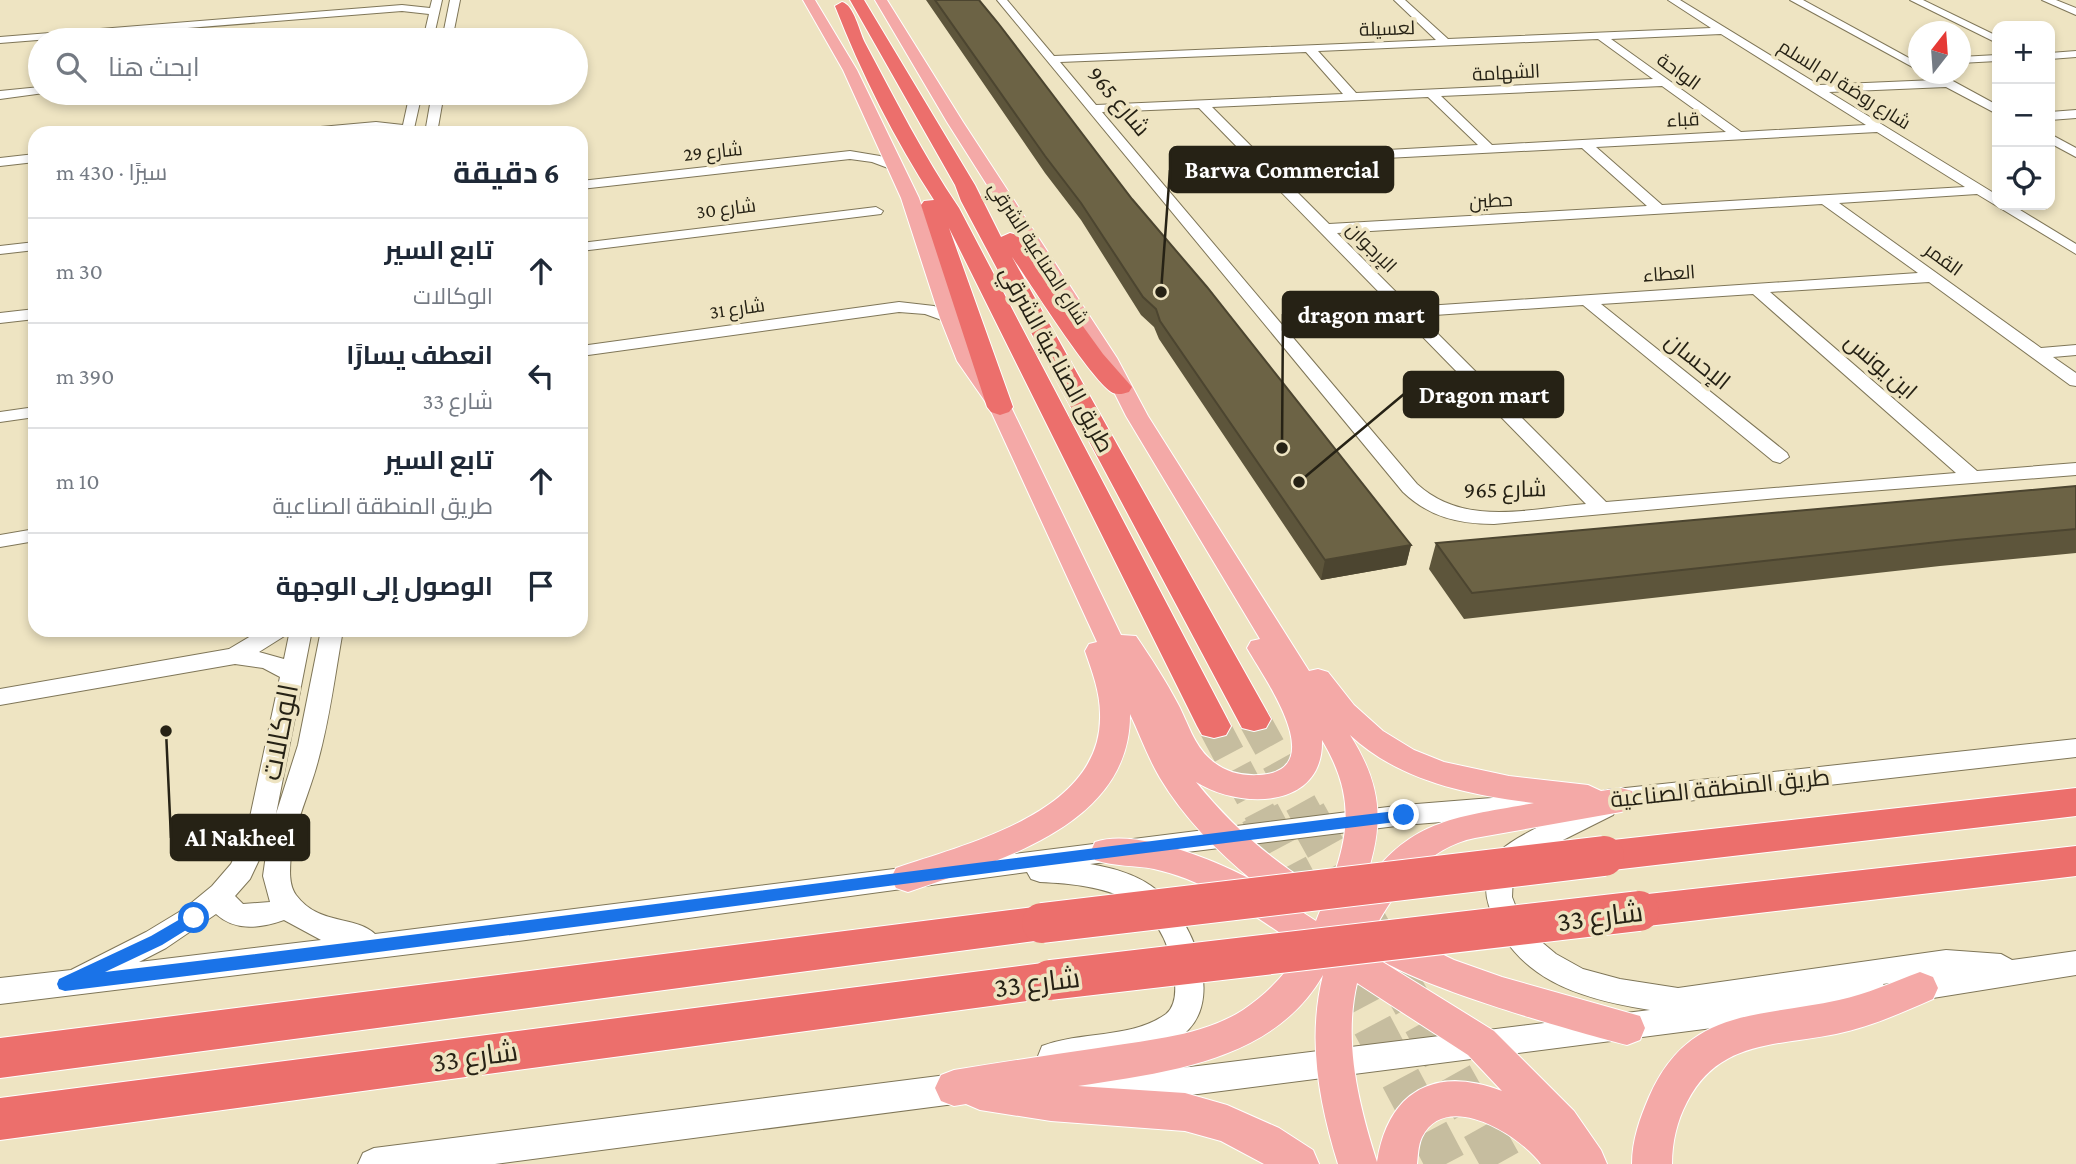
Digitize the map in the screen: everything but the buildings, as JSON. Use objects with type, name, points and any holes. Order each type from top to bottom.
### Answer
[{"type":"highway","points":[[823,0],[855,36]]},
{"type":"highway","name":"طريق الصناعية الشرقي","points":[[838,0],[924,170],[949,208],[1214,726]]},
{"type":"highway","name":"طريق الصناعية الشرقي","points":[[857,0],[965,185],[977,213],[1254,719]]},
{"type":"highway","points":[[870,0],[877,34]]},
{"type":"highway","points":[[924,170],[932,210],[1000,407]]},
{"type":"highway","points":[[965,185],[983,200],[1095,359],[1120,387]]},
{"type":"highway","points":[[0,1058],[1042,923],[2076,802]]},
{"type":"highway","name":"شارع 33","points":[[0,1119],[1050,981],[2076,861]]},
{"type":"main road","points":[[809,0],[850,70],[910,198],[950,317],[968,361],[1000,407],[1171,770],[1203,814],[1226,838],[1279,881],[1339,936],[1426,1006],[1481,1043],[1560,1124],[1587,1164]]},
{"type":"main road","name":"شارع الصناعية الشرقي","points":[[881,0],[955,122],[1107,358],[1120,387]]},
{"type":"main road","name":"طريق الصناعية الشرقي","points":[[1120,387],[1220,551]]},
{"type":"main road","points":[[1078,571],[1145,672],[1181,741],[1201,770],[1217,781],[1231,786],[1264,788],[1288,782],[1299,772],[1305,761],[1307,739],[1246,620],[1220,551]]},
{"type":"main road","points":[[1220,551],[1276,616],[1328,695],[1361,731],[1389,750],[1422,767],[1476,783],[1621,800]]},
{"type":"main road","points":[[1220,551],[1344,751],[1363,801],[1364,821],[1339,936],[1333,1061],[1340,1105],[1358,1164]]},
{"type":"main road","points":[[908,878],[987,851],[1043,824],[1083,793],[1106,760],[1113,741],[1115,705],[1078,571]]},
{"type":"main road","points":[[954,1087],[1176,1054],[1220,1041],[1258,1023],[1291,995],[1406,858],[1423,845],[1453,831],[1621,800]]},
{"type":"main road","points":[[1107,851],[1155,856],[1213,875],[1339,936],[1423,963],[1537,1006],[1627,1028]]},
{"type":"main road","points":[[1652,1164],[1657,1125],[1670,1093],[1689,1066],[1714,1042],[1763,1029],[1864,1011],[1920,988]]},
{"type":"main road","points":[[954,1087],[1051,1103],[1185,1112],[1236,1128],[1265,1142],[1299,1164]]},
{"type":"main road","points":[[1397,1164],[1400,1142],[1410,1122],[1426,1106],[1448,1099],[1477,1101],[1502,1109],[1523,1120],[1539,1132],[1564,1164]]},
{"type":"street","points":[[449,28],[455,0]]},
{"type":"street","name":"شارع 965","points":[[1002,0],[1418,497],[1440,511],[1474,518],[2076,469]]},
{"type":"street","points":[[1399,0],[1446,43]]},
{"type":"street","name":"شارع روضة ام السلم","points":[[1673,0],[1992,198]]},
{"type":"street","points":[[1796,0],[1908,60]]},
{"type":"street","points":[[1915,0],[1992,38]]},
{"type":"street","points":[[2047,0],[2076,12]]},
{"type":"street","points":[[2062,0],[2076,6]]},
{"type":"street","points":[[151,28],[434,4],[430,28]]},
{"type":"street","name":"لعسيلة","points":[[1054,60],[1723,31]]},
{"type":"street","name":"الواحة","points":[[1600,36],[1738,135]]},
{"type":"street","points":[[0,40],[28,38]]},
{"type":"street","points":[[1310,48],[1351,96]]},
{"type":"street","points":[[2055,56],[2076,54]]},
{"type":"street","points":[[1971,59],[1992,58]]},
{"type":"street","name":"الشهامة","points":[[1094,109],[1664,82]]},
{"type":"street","points":[[1817,89],[1925,84]]},
{"type":"street","points":[[1949,84],[1992,107]]},
{"type":"street","points":[[0,95],[28,92]]},
{"type":"street","points":[[1432,94],[1489,149]]},
{"type":"street","name":"الإرجوان","points":[[1201,103],[1602,509]]},
{"type":"street","points":[[409,126],[413,105]]},
{"type":"street","points":[[432,126],[436,105]]},
{"type":"street","points":[[376,126],[412,112]]},
{"type":"street","points":[[2055,116],[2076,114]]},
{"type":"street","name":"قباء","points":[[1258,161],[1879,128]]},
{"type":"street","name":"شارع 29","points":[[850,155],[881,139]]},
{"type":"street","points":[[2055,141],[2076,153]]},
{"type":"street","points":[[1585,144],[1659,209]]},
{"type":"street","name":"شارع 29","points":[[588,184],[850,155],[875,159],[896,167]]},
{"type":"street","points":[[0,162],[28,159]]},
{"type":"street","name":"حطين","points":[[1325,229],[1980,191]]},
{"type":"street","name":"القمر","points":[[1825,200],[2076,381]]},
{"type":"street","points":[[2011,210],[2076,250]]},
{"type":"street","name":"شارع 30","points":[[588,246],[876,211]]},
{"type":"street","points":[[0,250],[28,247]]},
{"type":"street","name":"العطاء","points":[[1407,312],[1933,277]]},
{"type":"street","name":"شارع 31","points":[[899,307],[925,297],[938,283]]},
{"type":"street","name":"ابن يونس","points":[[1757,289],[1974,478]]},
{"type":"street","name":"الإحسان","points":[[1587,300],[1780,457]]},
{"type":"street","name":"شارع 31","points":[[588,351],[899,307],[928,309],[950,317]]},
{"type":"street","points":[[0,318],[28,315]]},
{"type":"street","points":[[2038,353],[2076,350]]},
{"type":"street","points":[[0,417],[28,413]]},
{"type":"street","points":[[0,541],[28,536]]},
{"type":"street","points":[[235,656],[266,637]]},
{"type":"street","name":"الوكالات","points":[[65,984],[156,940],[194,918],[221,894],[241,871],[260,831],[299,637]]},
{"type":"street","name":"الوكالات","points":[[287,907],[281,900],[276,885],[277,850],[306,760],[331,637]]},
{"type":"street","points":[[0,697],[235,656],[268,661],[291,673]]},
{"type":"street","name":"طريق المنطقة الصناعية","points":[[1364,821],[1506,805],[1621,800],[2076,748]]},
{"type":"street","points":[[1621,800],[1524,848],[1508,860],[1500,875],[1499,897],[1507,920],[1522,943],[1546,963],[1576,980],[1620,992],[1678,1001],[1947,962],[2036,968]]},
{"type":"street","points":[[0,991],[1364,821]]},
{"type":"street","points":[[954,1087],[1046,1058],[1137,1039],[1178,1022],[1186,1010],[1189,990],[1187,958],[1161,907],[1139,891],[1116,879],[1084,873],[989,869]]},
{"type":"street","points":[[221,894],[227,908],[242,916],[264,915],[287,907],[308,925],[331,935],[386,944]]},
{"type":"street","points":[[374,1164],[954,1087],[1125,1088],[1209,1080],[1333,1061],[1627,1028],[1920,988],[2076,963]]},
{"type":"tunnel","points":[[1254,719],[1307,815]]},
{"type":"tunnel","points":[[1214,726],[1261,815]]},
{"type":"tunnel","points":[[1260,813],[1446,1164]]},
{"type":"tunnel","points":[[1306,813],[1502,1164]]},
{"type":"place","name":"Barwa Commercial","points":[[1161,292]]},
{"type":"place","name":"dragon mart","points":[[1282,448]]},
{"type":"place","name":"Dragon mart","points":[[1299,482]]},
{"type":"place","name":"Al Nakheel","points":[[166,731]]},
{"type":"route","points":[[194,918],[156,940],[65,984],[526,928],[862,883],[989,869],[1107,851],[1404,815]]}]
